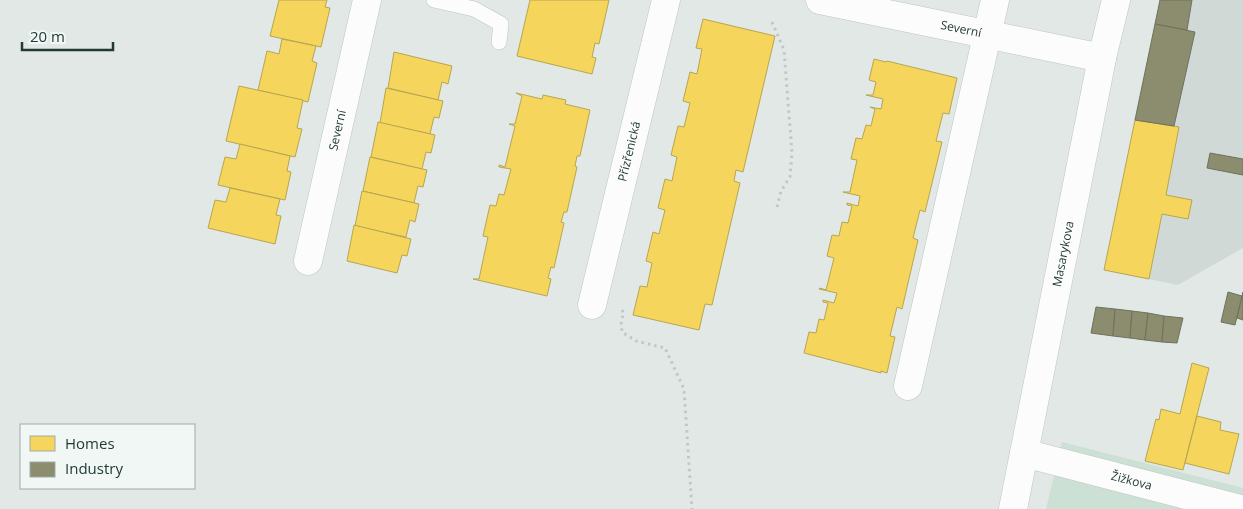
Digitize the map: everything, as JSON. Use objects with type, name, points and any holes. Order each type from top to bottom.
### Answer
[{"type":"street","name":"Severní","points":[[308,261],[367,0]]},
{"type":"street","name":"Přízřenická","points":[[592,304],[666,0]]},
{"type":"street","name":"Severní","points":[[820,0],[1102,58]]},
{"type":"street","points":[[908,386],[994,0]]},
{"type":"street","name":"Masarykova","points":[[1013,509],[1102,58],[1116,0]]},
{"type":"street","name":"Žižkova","points":[[1024,453],[1240,509]]},
{"type":"lane","points":[[434,0],[474,9],[501,24],[499,42]]},
{"type":"path","points":[[772,22],[784,50],[792,153],[790,177],[781,191],[776,210]]},
{"type":"path","points":[[619,306],[624,313],[621,321],[622,332],[636,341],[665,348],[684,389],[692,509]]},
{"type":"shaded area","points":[[1160,0],[1243,0],[1243,248],[1178,285],[1104,270]]},
{"type":"green space","points":[[1062,442],[1243,488],[1243,509],[1046,509]]},
{"type":"building: Homes","points":[[279,0],[327,0],[325,7],[330,8],[321,47],[270,36]]},
{"type":"building: Homes","points":[[530,0],[609,0],[599,44],[595,43],[592,57],[596,58],[592,74],[517,56]]},
{"type":"building: Homes","points":[[703,19],[775,36],[743,172],[736,170],[734,181],[740,183],[712,305],[705,304],[699,330],[633,315],[640,286],[647,287],[652,263],[646,261],[653,232],[659,234],[665,210],[658,208],[665,179],[672,181],[677,157],[671,155],[678,126],[684,127],[690,103],[683,101],[690,72],[697,74],[702,49],[696,48]]},
{"type":"building: Homes","points":[[282,39],[316,46],[312,61],[317,63],[308,102],[258,90],[267,51],[279,54]]},
{"type":"building: Homes","points":[[394,52],[452,66],[448,84],[442,82],[438,100],[388,88]]},
{"type":"building: Homes","points":[[874,59],[957,78],[949,114],[943,113],[936,141],[942,142],[925,212],[920,210],[913,238],[918,240],[902,309],[897,307],[890,336],[895,337],[887,373],[804,353],[809,332],[816,333],[819,319],[824,320],[828,303],[823,302],[823,300],[834,303],[837,293],[819,289],[826,290],[834,258],[827,256],[832,235],[839,236],[842,222],[848,223],[852,206],[847,205],[847,203],[858,206],[860,196],[843,192],[850,192],[857,160],[851,159],[856,138],[862,139],[866,125],[871,126],[875,109],[870,107],[881,109],[883,99],[866,95],[873,95],[876,82],[869,80]]},
{"type":"building: Homes","points":[[239,86],[303,100],[297,128],[302,129],[295,157],[226,141]]},
{"type":"building: Homes","points":[[386,88],[443,101],[439,118],[434,117],[430,134],[380,123]]},
{"type":"building: Homes","points":[[516,93],[542,99],[543,95],[566,100],[565,104],[590,110],[580,156],[577,156],[575,166],[577,167],[567,212],[564,212],[561,222],[564,223],[554,268],[551,267],[548,278],[551,279],[547,296],[473,279],[479,279],[488,237],[483,236],[490,205],[496,206],[499,194],[504,195],[511,169],[499,167],[499,165],[505,167],[515,126],[509,124],[515,124],[522,96]]},
{"type":"building: Homes","points":[[1135,120],[1179,127],[1166,195],[1192,200],[1188,219],[1162,214],[1149,279],[1104,270]]},
{"type":"building: Homes","points":[[378,122],[435,135],[431,153],[426,152],[422,169],[371,157]]},
{"type":"building: Homes","points":[[240,144],[290,156],[287,171],[291,172],[285,200],[218,185],[225,157],[236,159]]},
{"type":"building: Homes","points":[[370,157],[427,170],[423,187],[418,186],[414,203],[363,191]]},
{"type":"building: Homes","points":[[230,188],[280,199],[276,215],[281,216],[275,244],[208,228],[215,200],[226,202]]},
{"type":"building: Homes","points":[[362,191],[419,204],[415,222],[410,220],[406,237],[355,226]]},
{"type":"building: Homes","points":[[354,225],[411,239],[407,256],[402,255],[397,273],[347,261]]},
{"type":"building: Homes","points":[[1192,363],[1209,368],[1183,470],[1145,461],[1156,419],[1159,420],[1161,409],[1180,414]]},
{"type":"building: Homes","points":[[1197,416],[1221,422],[1220,430],[1239,434],[1229,474],[1185,463]]},
{"type":"building: Industry","points":[[1160,0],[1192,0],[1187,30],[1155,24]]},
{"type":"building: Industry","points":[[1155,24],[1195,32],[1174,126],[1135,120]]},
{"type":"building: Industry","points":[[1210,153],[1243,159],[1243,175],[1207,168]]},
{"type":"building: Industry","points":[[1228,292],[1242,296],[1235,325],[1221,322]]},
{"type":"building: Industry","points":[[1243,292],[1243,320],[1237,318]]},
{"type":"building: Industry","points":[[1096,307],[1115,309],[1113,336],[1091,333]]},
{"type":"building: Industry","points":[[1115,309],[1132,311],[1130,338],[1113,336]]},
{"type":"building: Industry","points":[[1132,311],[1148,313],[1145,340],[1130,338]]},
{"type":"building: Industry","points":[[1148,313],[1164,316],[1162,342],[1145,340]]},
{"type":"building: Industry","points":[[1164,316],[1183,318],[1177,343],[1162,342]]}]
